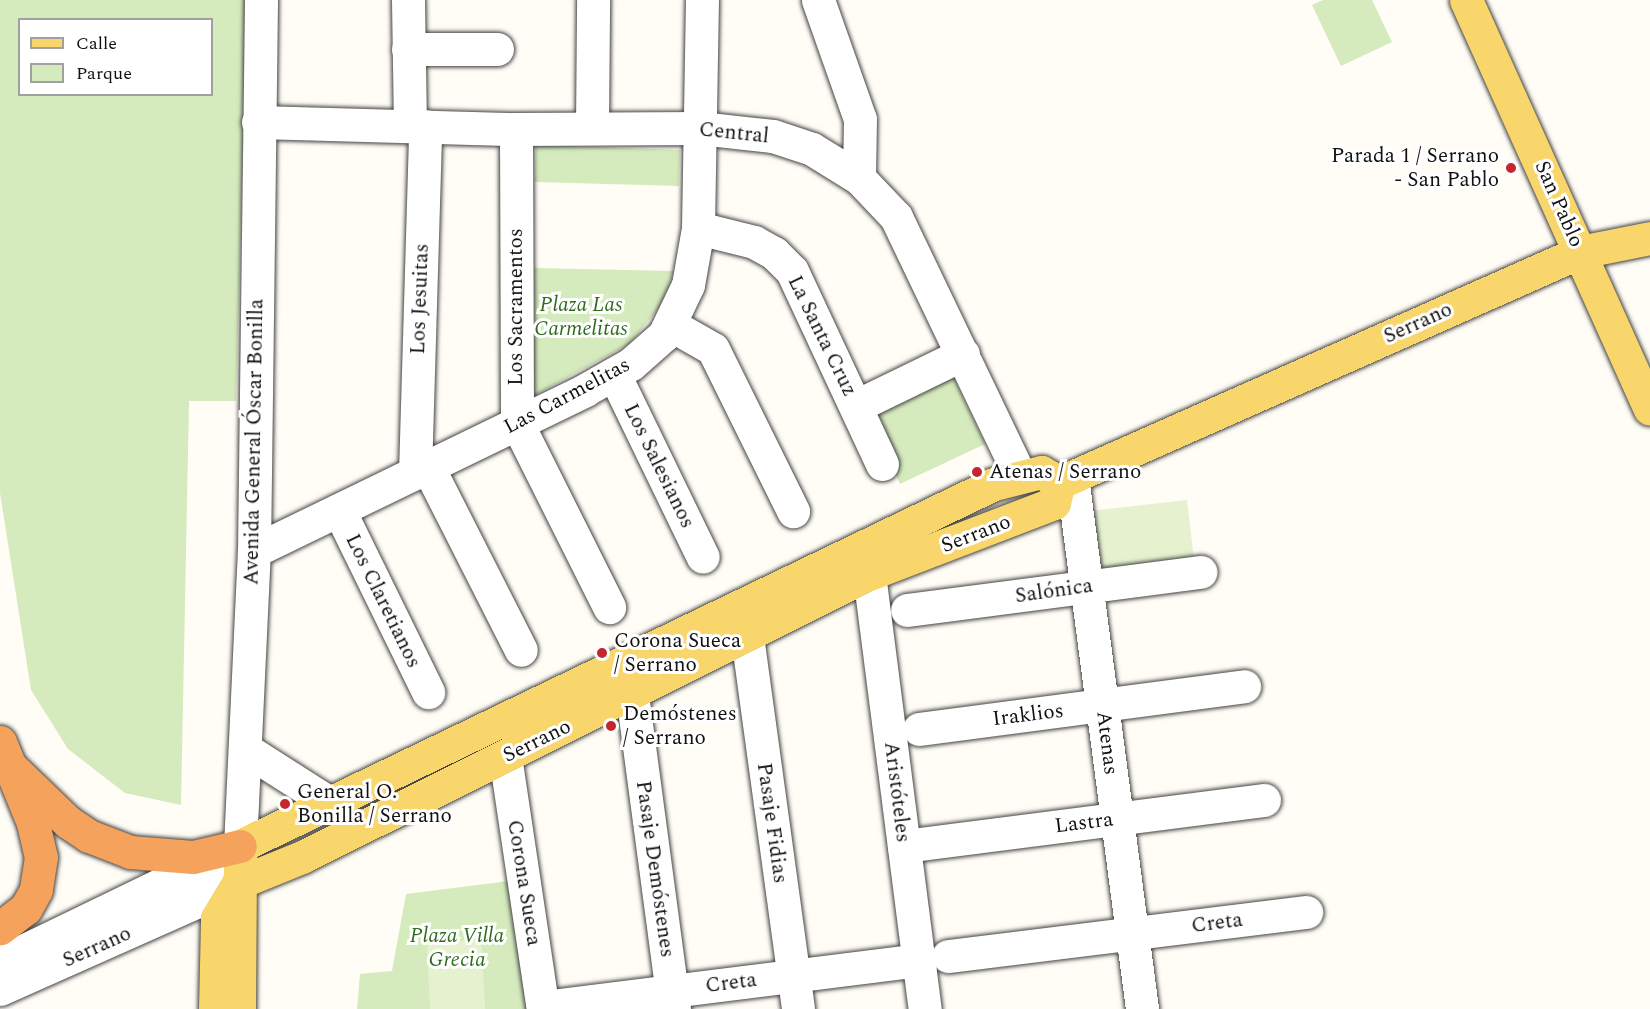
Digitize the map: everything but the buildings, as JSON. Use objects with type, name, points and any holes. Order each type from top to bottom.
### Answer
[{"type":"highway","points":[[5,754],[68,822],[89,836],[130,852],[193,857],[240,846]]},
{"type":"highway","points":[[0,928],[26,908],[40,875],[38,839],[5,754]]},
{"type":"main road","name":"San Pablo","points":[[1466,0],[1650,409]]},
{"type":"main road","name":"Serrano","points":[[240,846],[994,484],[1041,472],[1065,479],[1581,252],[1650,238]]},
{"type":"main road","name":"Serrano","points":[[238,883],[302,857],[869,574],[1054,503],[1065,479]]},
{"type":"main road","name":"Avenida General Óscar Bonilla","points":[[240,846],[238,883],[240,1009]]},
{"type":"main road","name":"Avenida General Óscar Bonilla","points":[[215,1009],[217,918],[238,883]]},
{"type":"street","name":"Avenida General Óscar Bonilla","points":[[240,846],[254,551],[261,0]]},
{"type":"street","name":"Los Jesuitas","points":[[408,0],[408,49],[417,125],[422,470],[520,650]]},
{"type":"street","points":[[592,128],[593,0]]},
{"type":"street","name":"Las Carmelitas","points":[[254,551],[614,374],[655,345],[671,325],[688,285],[698,228],[702,0]]},
{"type":"street","points":[[819,0],[860,119],[859,178]]},
{"type":"street","points":[[408,49],[497,49]]},
{"type":"street","name":"Central","points":[[258,122],[516,129],[700,128],[794,141],[859,178],[885,202],[902,226],[1020,476]]},
{"type":"street","name":"Los Sacramentos","points":[[516,129],[517,423],[609,607]]},
{"type":"street","name":"La Santa Cruz","points":[[698,228],[754,242],[774,253],[792,271],[882,464]]},
{"type":"street","points":[[671,325],[713,348],[793,511]]},
{"type":"street","points":[[856,406],[963,354]]},
{"type":"street","name":"Los Salesianos","points":[[614,374],[703,557]]},
{"type":"street","name":"Atenas","points":[[1065,479],[1088,586],[1142,1009]]},
{"type":"street","name":"Los Claretianos","points":[[339,510],[428,692]]},
{"type":"street","name":"Salónica","points":[[907,610],[1201,572]]},
{"type":"street","name":"Aristóteles","points":[[869,574],[904,846],[933,958],[925,1009]]},
{"type":"street","name":"Pasaje Fidias","points":[[747,636],[798,1009]]},
{"type":"street","name":"Iraklios","points":[[920,729],[1244,686]]},
{"type":"street","name":"Pasaje Demóstenes","points":[[632,694],[672,1000]]},
{"type":"street","points":[[245,749],[328,802]]},
{"type":"street","name":"Corona Sueca","points":[[505,756],[543,1008]]},
{"type":"street","name":"Lastra","points":[[904,846],[1264,800]]},
{"type":"street","name":"Serrano","points":[[0,962],[240,846]]},
{"type":"street","name":"Serrano","points":[[0,989],[238,883]]},
{"type":"street","name":"Creta","points":[[543,1008],[672,1000],[793,976],[1306,912]]},
{"type":"green space","points":[[0,0],[247,0],[236,401],[189,401],[181,805],[125,793],[68,749],[31,690],[0,493]]},
{"type":"green space","points":[[1323,0],[1372,0],[1392,42],[1341,66],[1312,5]]},
{"type":"green space","points":[[536,145],[680,150],[679,186],[535,182]]},
{"type":"green space","name":"Plaza Las Carmelitas","points":[[534,268],[674,271],[663,303],[629,344],[529,398]]},
{"type":"green space","points":[[949,368],[985,444],[900,484],[865,408]]},
{"type":"green space","points":[[1187,500],[1194,559],[1097,570],[1090,511]]},
{"type":"green space","name":"Plaza Villa Grecia","points":[[509,881],[527,1009],[357,1009],[360,974],[392,971],[406,894]]},
{"type":"green space","points":[[481,940],[485,1009],[430,1009],[427,942]]},
{"type":"place","name":"Parada 1 / Serrano - San Pablo","points":[[1511,168]]},
{"type":"place","name":"Atenas / Serrano","points":[[977,472]]},
{"type":"place","name":"Corona Sueca / Serrano","points":[[602,653]]},
{"type":"place","name":"Demóstenes / Serrano","points":[[611,726]]},
{"type":"place","name":"General O. Bonilla / Serrano","points":[[285,804]]}]
